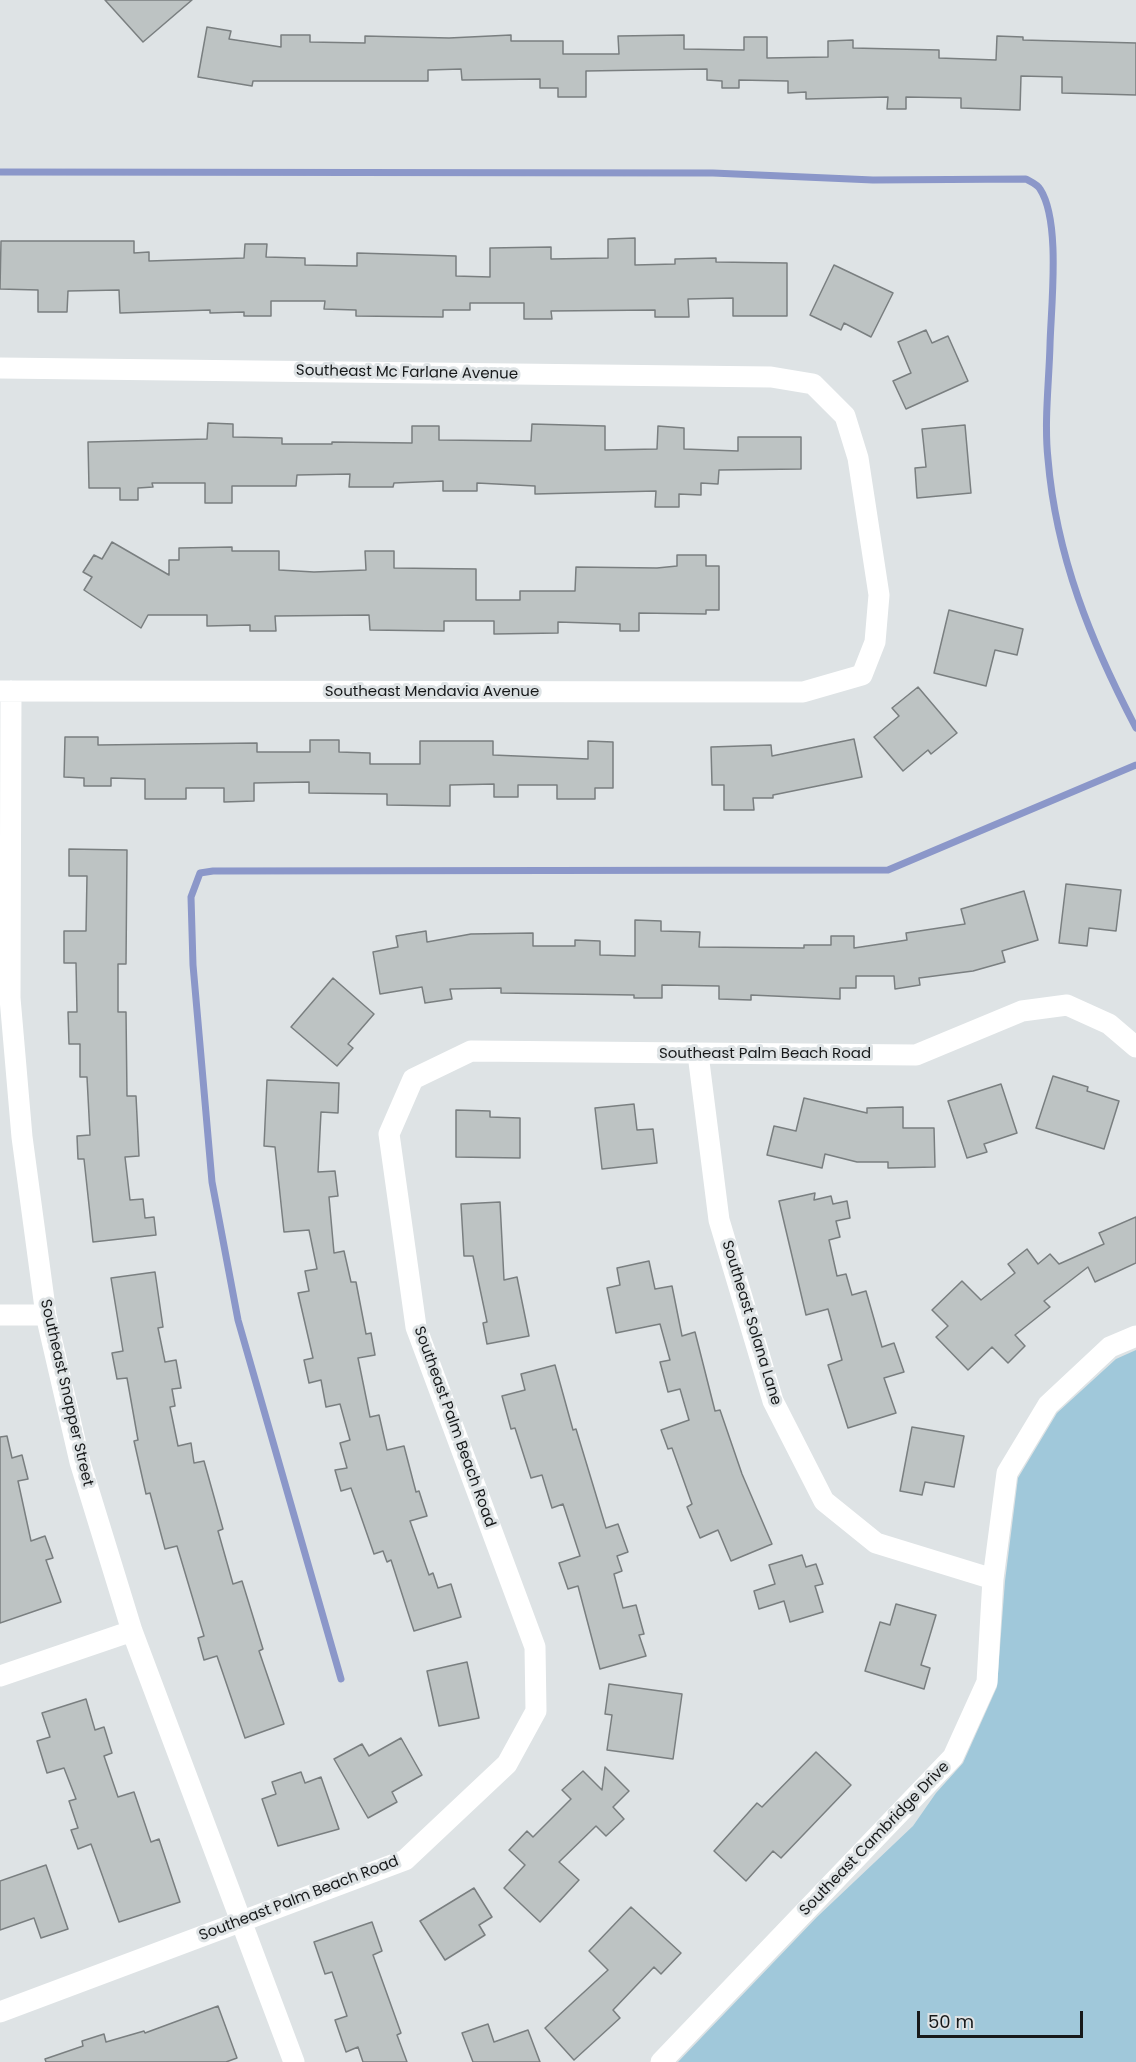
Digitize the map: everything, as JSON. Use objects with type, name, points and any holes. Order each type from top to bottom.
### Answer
[{"type":"street","name":"Southeast Mc Farlane Avenue","points":[[0,368],[771,377],[813,384],[845,416],[858,458],[879,595],[875,642],[862,675]]},
{"type":"street","name":"Southeast Mendavia Avenue","points":[[5,691],[803,692],[862,675]]},
{"type":"street","name":"Southeast Snapper Street","points":[[5,691],[5,998],[46,1315],[80,1462],[132,1631],[294,2062]]},
{"type":"street","name":"Southeast Palm Beach Road","points":[[0,2012],[405,1860],[507,1764],[536,1711],[535,1647],[416,1327],[388,1134],[413,1079],[471,1051],[916,1054],[1022,1011],[1067,1005],[1109,1024],[1136,1047]]},
{"type":"street","name":"Southeast Solana Lane","points":[[698,1054],[719,1220],[773,1401],[824,1501],[876,1543],[993,1579]]},
{"type":"street","points":[[0,1315],[46,1315]]},
{"type":"street","name":"Southeast Cambridge Drive","points":[[661,2062],[953,1757],[987,1682],[993,1579],[1007,1473],[1048,1405],[1110,1347],[1136,1336]]},
{"type":"street","points":[[0,1676],[132,1631]]},
{"type":"shaded area","points":[[1136,1350],[1136,2062],[678,2062],[817,1917],[913,1826],[936,1793],[963,1763],[997,1687],[1005,1581],[1018,1478],[1057,1413],[1116,1359]]},
{"type":"building","points":[[105,0],[192,0],[143,42]]},
{"type":"building","points":[[207,27],[231,31],[229,39],[281,47],[281,35],[310,35],[310,42],[365,43],[365,36],[449,38],[511,35],[511,41],[563,41],[563,54],[619,54],[618,36],[684,35],[684,49],[744,50],[744,37],[767,37],[767,58],[828,57],[828,41],[853,40],[853,48],[939,50],[939,58],[996,60],[997,36],[1023,37],[1023,40],[1136,43],[1136,95],[1062,93],[1062,77],[1021,76],[1020,110],[961,108],[961,98],[906,97],[906,109],[887,109],[888,97],[806,99],[806,92],[788,93],[788,81],[739,80],[739,88],[722,88],[722,81],[707,80],[707,69],[586,71],[586,97],[558,97],[558,88],[540,88],[540,79],[462,80],[461,69],[428,70],[428,81],[253,81],[252,86],[198,77]]},
{"type":"building","points":[[635,238],[635,265],[675,264],[675,259],[716,258],[716,262],[787,263],[787,316],[733,316],[733,298],[688,299],[689,317],[655,317],[655,310],[551,311],[552,319],[524,319],[524,303],[470,303],[470,310],[443,310],[443,317],[356,316],[356,310],[324,309],[325,301],[271,301],[271,316],[244,316],[244,312],[210,313],[210,310],[120,313],[119,290],[68,291],[67,312],[38,312],[38,290],[0,289],[1,241],[134,241],[134,253],[149,252],[149,261],[244,258],[245,244],[267,244],[266,257],[305,258],[305,265],[357,266],[357,253],[456,256],[456,276],[490,277],[490,248],[551,247],[551,259],[608,258],[608,239]]},
{"type":"building","points":[[834,265],[893,293],[871,337],[844,323],[841,330],[810,315]]},
{"type":"building","points":[[926,330],[932,343],[948,336],[968,381],[906,409],[893,381],[911,373],[898,342]]},
{"type":"building","points":[[208,423],[233,424],[233,437],[282,438],[282,444],[412,443],[412,426],[439,426],[439,440],[531,441],[532,424],[605,426],[605,450],[657,449],[658,426],[684,428],[684,449],[738,451],[738,437],[801,437],[801,469],[719,470],[718,484],[701,483],[701,495],[679,494],[679,507],[655,507],[656,491],[535,494],[535,486],[477,483],[477,491],[443,491],[443,481],[394,483],[393,487],[349,487],[350,474],[297,475],[296,486],[232,486],[232,503],[205,503],[205,483],[152,483],[153,487],[138,488],[138,500],[120,500],[120,488],[89,488],[88,442],[207,439]]},
{"type":"building","points":[[965,425],[971,493],[917,498],[915,468],[926,467],[922,429]]},
{"type":"building","points":[[112,542],[169,575],[169,560],[179,560],[179,548],[232,547],[232,551],[279,551],[279,570],[314,572],[366,570],[365,551],[394,551],[394,568],[476,569],[476,600],[520,600],[520,591],[575,591],[576,567],[657,568],[677,566],[677,555],[706,555],[706,566],[719,566],[719,610],[706,610],[706,614],[639,613],[639,631],[620,631],[620,624],[558,622],[558,633],[494,634],[494,621],[444,621],[444,631],[370,630],[369,615],[275,616],[276,631],[250,631],[250,625],[207,626],[207,615],[148,615],[141,628],[84,590],[92,577],[83,572],[94,555],[102,559]]},
{"type":"building","points":[[949,610],[1023,629],[1017,655],[995,650],[986,686],[934,673]]},
{"type":"building","points":[[918,687],[957,733],[931,754],[928,750],[903,771],[874,737],[899,716],[892,708]]},
{"type":"building","points":[[65,737],[98,737],[98,745],[257,743],[257,752],[310,752],[310,740],[339,740],[339,752],[370,753],[370,764],[420,764],[420,741],[493,741],[493,755],[588,759],[588,741],[613,742],[613,788],[595,788],[595,799],[557,799],[557,785],[518,785],[518,797],[494,797],[494,784],[450,785],[450,806],[387,805],[387,794],[309,793],[309,782],[254,783],[254,801],[224,802],[224,788],[186,788],[186,799],[145,799],[145,779],[111,778],[111,786],[84,786],[84,778],[64,777]]},
{"type":"building","points":[[854,739],[862,777],[773,795],[773,798],[753,798],[754,810],[724,810],[724,785],[712,785],[711,747],[771,745],[772,756]]},
{"type":"building","points":[[69,849],[127,850],[126,964],[118,964],[118,1012],[126,1012],[127,1096],[136,1096],[139,1156],[125,1157],[130,1200],[143,1199],[145,1218],[154,1217],[156,1235],[93,1242],[84,1159],[78,1159],[77,1136],[90,1135],[87,1077],[80,1077],[80,1044],[69,1044],[68,1012],[77,1012],[76,963],[64,963],[64,931],[86,931],[87,876],[69,876]]},
{"type":"building","points":[[1066,884],[1121,890],[1116,931],[1089,928],[1087,946],[1059,943]]},
{"type":"building","points":[[1024,891],[1038,940],[1002,951],[1005,962],[973,971],[919,978],[920,985],[895,989],[894,976],[856,976],[856,988],[840,988],[840,999],[751,995],[751,1000],[719,999],[719,986],[662,985],[662,998],[634,998],[634,995],[501,993],[501,988],[450,989],[452,999],[425,1003],[422,987],[380,994],[373,952],[398,947],[396,936],[426,931],[427,942],[471,934],[533,933],[533,946],[575,946],[575,940],[600,941],[600,955],[635,956],[635,920],[661,921],[661,931],[700,932],[699,947],[804,948],[804,945],[831,945],[831,936],[854,936],[854,948],[907,940],[906,933],[965,924],[961,909]]},
{"type":"building","points":[[333,978],[374,1014],[348,1044],[353,1048],[337,1066],[291,1027]]},
{"type":"building","points":[[1053,1076],[1088,1087],[1087,1091],[1119,1101],[1104,1149],[1036,1128]]},
{"type":"building","points":[[267,1080],[339,1083],[338,1113],[321,1112],[318,1172],[335,1171],[338,1196],[329,1197],[334,1253],[344,1251],[351,1282],[356,1282],[366,1334],[371,1333],[375,1355],[358,1358],[370,1417],[379,1415],[387,1450],[404,1446],[416,1492],[419,1491],[427,1516],[410,1521],[429,1575],[433,1573],[438,1588],[451,1584],[461,1617],[414,1631],[391,1560],[387,1562],[383,1551],[374,1554],[351,1488],[341,1491],[335,1470],[347,1468],[340,1443],[350,1440],[340,1404],[326,1407],[321,1380],[309,1383],[304,1360],[313,1358],[298,1293],[309,1291],[305,1271],[317,1269],[309,1230],[284,1232],[275,1147],[264,1146]]},
{"type":"building","points":[[1001,1084],[1017,1133],[984,1144],[987,1152],[967,1158],[948,1101]]},
{"type":"building","points":[[804,1098],[867,1113],[867,1108],[903,1107],[903,1128],[934,1128],[935,1167],[888,1168],[888,1162],[857,1162],[825,1154],[822,1168],[767,1155],[774,1126],[796,1131]]},
{"type":"building","points":[[634,1104],[637,1130],[653,1129],[657,1163],[602,1169],[595,1108]]},
{"type":"building","points":[[456,1110],[490,1111],[490,1117],[520,1118],[520,1158],[456,1157]]},
{"type":"building","points":[[815,1193],[814,1200],[831,1196],[833,1204],[847,1201],[850,1218],[836,1221],[840,1237],[829,1240],[837,1276],[846,1274],[852,1295],[866,1291],[882,1347],[894,1343],[904,1372],[884,1378],[896,1413],[848,1428],[828,1365],[842,1360],[828,1309],[806,1315],[779,1201]]},
{"type":"building","points":[[500,1202],[504,1280],[517,1277],[529,1336],[487,1344],[483,1323],[487,1322],[473,1256],[464,1256],[461,1204]]},
{"type":"building","points":[[1136,1217],[1136,1263],[1095,1282],[1088,1267],[1044,1301],[1050,1307],[1015,1335],[1025,1346],[1008,1363],[992,1347],[968,1370],[936,1337],[948,1326],[932,1310],[962,1281],[981,1300],[1015,1273],[1008,1264],[1027,1249],[1038,1264],[1050,1254],[1059,1264],[1104,1244],[1099,1233]]},
{"type":"building","points":[[649,1261],[655,1289],[672,1286],[682,1336],[695,1332],[715,1411],[720,1410],[742,1474],[772,1544],[731,1561],[718,1530],[700,1538],[687,1507],[692,1504],[672,1448],[668,1449],[661,1430],[689,1420],[680,1389],[668,1392],[660,1362],[670,1360],[660,1324],[616,1333],[607,1288],[620,1285],[617,1268]]},
{"type":"building","points":[[155,1272],[163,1327],[158,1328],[165,1362],[176,1360],[181,1388],[172,1389],[175,1406],[170,1407],[178,1446],[191,1443],[194,1463],[204,1461],[223,1529],[218,1531],[233,1584],[242,1581],[263,1649],[259,1651],[284,1724],[245,1738],[217,1656],[204,1660],[198,1638],[204,1636],[177,1546],[165,1549],[150,1493],[146,1494],[134,1441],[138,1440],[127,1378],[117,1379],[112,1353],[123,1351],[111,1278]]},
{"type":"building","points":[[555,1365],[573,1430],[576,1429],[606,1528],[618,1524],[628,1552],[617,1556],[622,1571],[614,1574],[623,1608],[636,1605],[644,1634],[639,1635],[646,1656],[600,1669],[578,1586],[568,1589],[559,1563],[580,1556],[563,1504],[552,1508],[542,1475],[531,1478],[515,1428],[511,1429],[502,1396],[525,1390],[521,1374]]},
{"type":"building","points":[[912,1427],[964,1436],[954,1487],[925,1482],[922,1495],[900,1491]]},
{"type":"building","points":[[7,1436],[12,1458],[22,1455],[28,1479],[18,1481],[31,1541],[45,1536],[53,1558],[46,1560],[61,1602],[0,1623],[0,1437]]},
{"type":"building","points":[[802,1555],[806,1567],[816,1564],[823,1584],[815,1586],[823,1612],[790,1622],[784,1601],[759,1609],[754,1591],[775,1584],[769,1565]]},
{"type":"building","points":[[896,1604],[936,1615],[921,1665],[930,1668],[924,1689],[865,1671],[880,1622],[890,1625]]},
{"type":"building","points":[[467,1662],[479,1718],[439,1726],[427,1671]]},
{"type":"building","points":[[609,1684],[682,1694],[673,1759],[607,1750],[612,1715],[605,1714]]},
{"type":"building","points":[[86,1699],[95,1730],[104,1727],[112,1753],[104,1756],[118,1797],[134,1792],[151,1842],[159,1839],[180,1902],[119,1922],[91,1844],[78,1849],[71,1830],[78,1828],[69,1801],[76,1799],[64,1768],[47,1773],[37,1741],[50,1737],[42,1713]]},
{"type":"building","points":[[401,1738],[422,1775],[392,1792],[397,1802],[368,1818],[334,1759],[362,1744],[369,1756]]},
{"type":"building","points":[[816,1752],[851,1785],[781,1858],[773,1851],[746,1881],[714,1851],[757,1803],[762,1807]]},
{"type":"building","points":[[605,1767],[629,1791],[613,1807],[624,1819],[606,1836],[596,1826],[559,1862],[579,1880],[540,1922],[504,1888],[525,1865],[509,1850],[527,1831],[533,1837],[571,1799],[562,1790],[583,1771],[602,1790]]},
{"type":"building","points":[[301,1772],[305,1783],[321,1777],[339,1829],[278,1846],[262,1799],[276,1794],[272,1782]]},
{"type":"building","points":[[46,1865],[68,1929],[41,1938],[34,1918],[0,1930],[0,1881]]},
{"type":"building","points":[[474,1888],[492,1917],[479,1925],[485,1935],[445,1960],[420,1921]]},
{"type":"building","points":[[631,1907],[681,1953],[661,1974],[654,1967],[613,2010],[620,2018],[574,2060],[545,2028],[608,1970],[589,1951]]},
{"type":"building","points":[[372,1922],[382,1951],[373,1955],[401,2033],[397,2035],[407,2062],[363,2062],[358,2047],[346,2052],[335,2020],[347,2016],[332,1972],[325,1974],[314,1942]]},
{"type":"building","points":[[218,2006],[237,2058],[226,2062],[46,2062],[45,2059],[83,2046],[82,2041],[104,2034],[106,2042],[144,2031],[145,2033]]},
{"type":"building","points":[[488,2024],[494,2042],[528,2030],[540,2062],[473,2062],[462,2033]]},
{"type":"waterway","points":[[0,172],[713,173],[873,180],[1026,179],[1039,187],[1046,203],[1053,242],[1046,431],[1052,495],[1059,530],[1067,564],[1090,631],[1136,728]]},
{"type":"waterway","points":[[341,1679],[238,1320],[212,1182],[193,965],[191,897],[200,873],[213,871],[888,870],[1136,765]]}]
